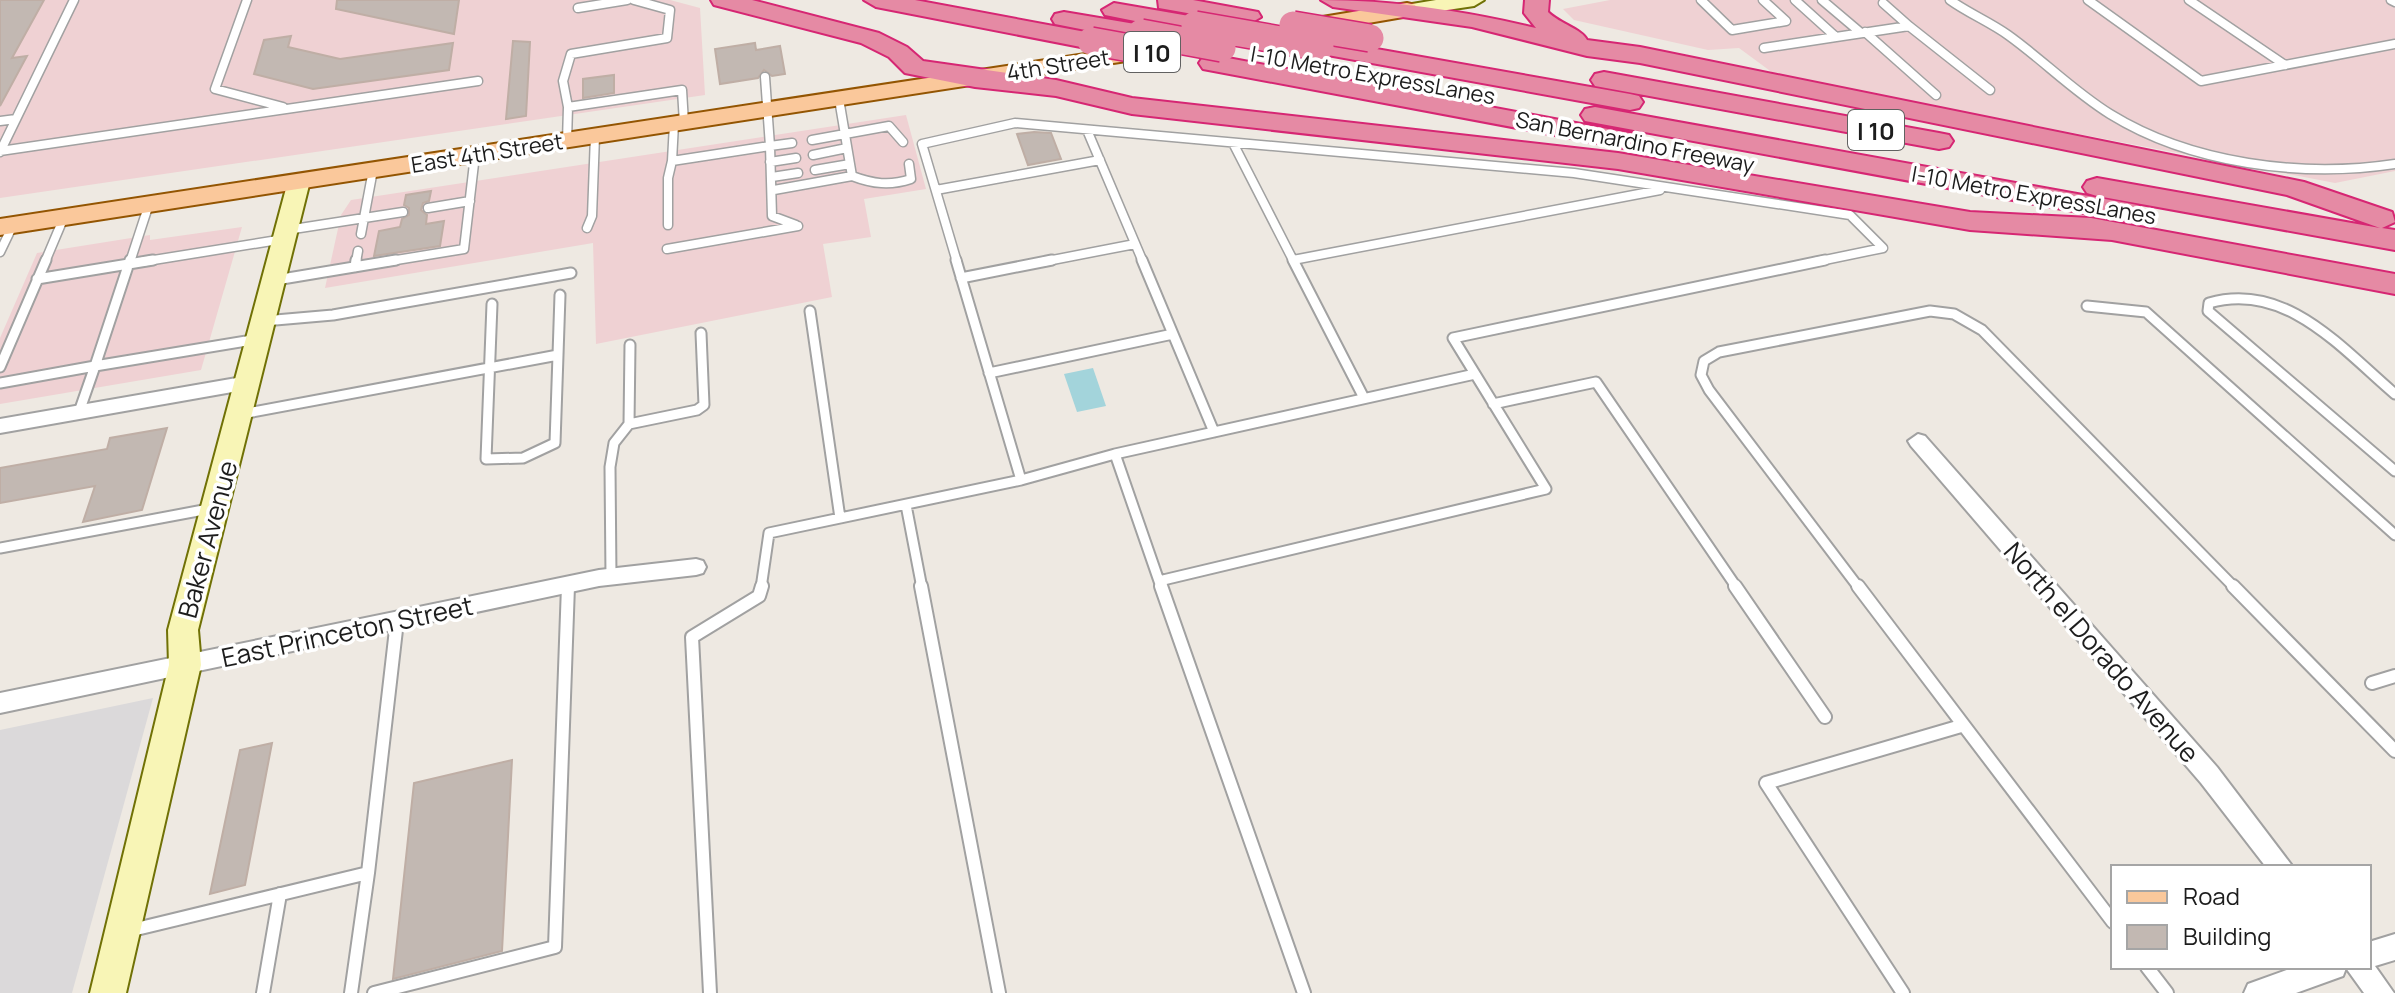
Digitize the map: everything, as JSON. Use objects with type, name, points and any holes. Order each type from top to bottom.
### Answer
[{"type":"highway","points":[[723,0],[854,33],[898,52],[914,67],[975,79],[1056,88],[1167,111],[1646,165],[1970,221],[2112,231]]},
{"type":"highway","name":"San Bernardino Freeway","points":[[876,0],[2395,284]]},
{"type":"highway","name":"I-10 Metro ExpressLanes","points":[[964,0],[2395,261]]},
{"type":"highway","name":"I-10 Metro ExpressLanes","points":[[1056,0],[2391,227]]},
{"type":"highway","name":"I 10","points":[[1150,0],[2391,227]]},
{"type":"highway","points":[[1333,0],[1472,20],[1587,48],[1640,55],[2294,188],[2391,227]]},
{"type":"highway","points":[[1537,0],[1536,13],[1554,30],[1640,55]]},
{"type":"main road","name":"4th Street","points":[[975,79],[1407,10]]},
{"type":"main road","name":"East 4th Street","points":[[6,226],[975,79]]},
{"type":"street","name":"4th Street","points":[[1407,10],[1474,0]]},
{"type":"street","name":"Baker Avenue","points":[[108,993],[185,665],[183,630],[299,181]]},
{"type":"street","points":[[0,426],[248,383]]},
{"type":"street","name":"North el Dorado Avenue","points":[[1918,441],[2209,775],[2279,865]]},
{"type":"street","name":"East Princeton Street","points":[[0,703],[568,585],[696,567]]},
{"type":"street","points":[[2371,954],[2395,947]]},
{"type":"street","points":[[2257,993],[2328,969]]},
{"type":"street","points":[[2361,969],[2381,993]]},
{"type":"lane","points":[[0,151],[74,0]]},
{"type":"lane","points":[[247,0],[215,89],[289,109]]},
{"type":"lane","points":[[578,8],[627,0]]},
{"type":"lane","points":[[567,141],[568,107],[563,81],[571,54],[667,38],[670,10],[634,0]]},
{"type":"lane","points":[[1701,0],[1732,30],[1786,21],[1763,0]]},
{"type":"lane","points":[[1795,0],[1836,37]]},
{"type":"lane","points":[[1822,0],[1936,95]]},
{"type":"lane","points":[[1950,0],[2004,32],[2118,118],[2157,137],[2236,158],[2322,172],[2395,164]]},
{"type":"lane","points":[[2088,0],[2201,81],[2395,44]]},
{"type":"lane","points":[[2189,0],[2285,65]]},
{"type":"lane","points":[[1883,3],[1990,90]]},
{"type":"lane","points":[[1764,48],[1909,26]]},
{"type":"lane","points":[[667,249],[798,226],[772,216],[774,190],[765,77]]},
{"type":"lane","points":[[0,151],[478,81]]},
{"type":"lane","points":[[568,107],[682,90],[668,178],[668,225]]},
{"type":"lane","points":[[839,99],[852,176]]},
{"type":"lane","points":[[0,121],[16,119]]},
{"type":"lane","points":[[1021,480],[922,144],[1015,123],[1574,173],[1850,215],[1883,248],[1453,338],[1546,489],[1159,581]]},
{"type":"lane","points":[[812,140],[889,126],[903,142]]},
{"type":"lane","points":[[1087,130],[1214,432]]},
{"type":"lane","points":[[587,228],[592,216],[595,136]]},
{"type":"lane","points":[[672,161],[792,143]]},
{"type":"lane","points":[[1233,143],[1364,398]]},
{"type":"lane","points":[[813,155],[847,148]]},
{"type":"lane","points":[[274,280],[464,249],[475,155]]},
{"type":"lane","points":[[770,162],[796,158]]},
{"type":"lane","points":[[936,190],[1100,160]]},
{"type":"lane","points":[[815,170],[850,164]]},
{"type":"lane","points":[[774,190],[852,176],[875,185],[895,185],[911,179],[909,164]]},
{"type":"lane","points":[[361,234],[373,170]]},
{"type":"lane","points":[[772,177],[798,173]]},
{"type":"lane","points":[[1293,260],[1670,188]]},
{"type":"lane","points":[[428,208],[470,201]]},
{"type":"lane","points":[[79,412],[149,204]]},
{"type":"lane","points":[[37,279],[403,212]]},
{"type":"lane","points":[[0,367],[64,217]]},
{"type":"lane","points":[[0,252],[6,226]]},
{"type":"lane","points":[[961,278],[1135,244]]},
{"type":"lane","points":[[355,267],[358,251]]},
{"type":"lane","points":[[0,383],[323,317],[571,273]]},
{"type":"lane","points":[[2395,394],[2290,308],[2264,297],[2229,293],[2209,303],[2208,311],[2395,471]]},
{"type":"lane","points":[[492,304],[486,459],[502,461],[547,451],[555,443],[560,295]]},
{"type":"lane","points":[[2087,306],[2146,312],[2395,535]]},
{"type":"lane","points":[[2111,919],[1961,726],[1709,390],[1701,375],[1704,361],[1719,352],[1921,311],[1945,310],[1965,317],[1982,330],[2395,751]]},
{"type":"lane","points":[[810,311],[840,518]]},
{"type":"lane","points":[[629,424],[697,410],[704,405],[701,333]]},
{"type":"lane","points":[[989,373],[1173,334]]},
{"type":"lane","points":[[611,577],[610,467],[614,443],[629,424],[630,345]]},
{"type":"lane","points":[[240,414],[558,355]]},
{"type":"lane","points":[[710,993],[692,637],[759,596],[767,565],[769,533],[1021,480],[1115,454],[1475,374]]},
{"type":"lane","points":[[1493,404],[1596,382],[1825,717]]},
{"type":"lane","points":[[1115,454],[1304,993]]},
{"type":"lane","points":[[906,505],[999,993]]},
{"type":"lane","points":[[0,548],[216,508]]},
{"type":"lane","points":[[374,993],[555,947],[568,585]]},
{"type":"lane","points":[[351,993],[397,621]]},
{"type":"lane","points":[[2372,683],[2395,676]]},
{"type":"lane","points":[[1903,993],[1766,783],[1961,726]]},
{"type":"lane","points":[[122,932],[368,873]]},
{"type":"lane","points":[[263,993],[280,894]]},
{"type":"lane","points":[[2149,969],[2167,993]]},
{"type":"shaded area","points":[[0,0],[670,0],[700,8],[705,95],[0,198]]},
{"type":"shaded area","points":[[1610,0],[2395,0],[2395,171],[2335,183],[1777,76],[1739,48],[1708,50],[1574,20],[1563,9]]},
{"type":"shaded area","points":[[906,115],[926,189],[864,199],[871,237],[823,244],[832,297],[596,344],[593,243],[325,288],[341,215],[351,200]]},
{"type":"shaded area","points":[[242,227],[201,370],[0,404],[0,338],[37,253],[150,235],[150,240]]},
{"type":"shaded area","points":[[153,698],[72,993],[0,993],[0,730]]},
{"type":"water","points":[[1093,368],[1106,406],[1077,412],[1064,374]]},
{"type":"building","points":[[0,0],[44,0],[12,58],[27,56],[0,106]]},
{"type":"building","points":[[337,0],[459,0],[454,34],[336,9]]},
{"type":"building","points":[[291,36],[288,47],[340,59],[453,43],[449,70],[313,89],[254,74],[264,40]]},
{"type":"building","points":[[513,41],[530,42],[526,116],[506,119]]},
{"type":"building","points":[[755,43],[756,50],[780,46],[785,74],[772,76],[764,70],[758,78],[720,84],[715,49]]},
{"type":"building","points":[[614,75],[614,93],[583,98],[583,79]]},
{"type":"building","points":[[1051,133],[1061,159],[1028,165],[1017,134]]},
{"type":"building","points":[[431,191],[429,201],[423,203],[421,210],[427,215],[426,224],[444,221],[440,246],[374,256],[379,231],[400,227],[402,219],[409,215],[409,208],[404,205],[406,195]]},
{"type":"building","points":[[167,428],[142,510],[83,522],[95,486],[0,503],[0,468],[107,449],[110,438]]},
{"type":"building","points":[[272,743],[245,885],[210,894],[240,750]]},
{"type":"building","points":[[512,760],[502,951],[393,979],[414,783]]}]
